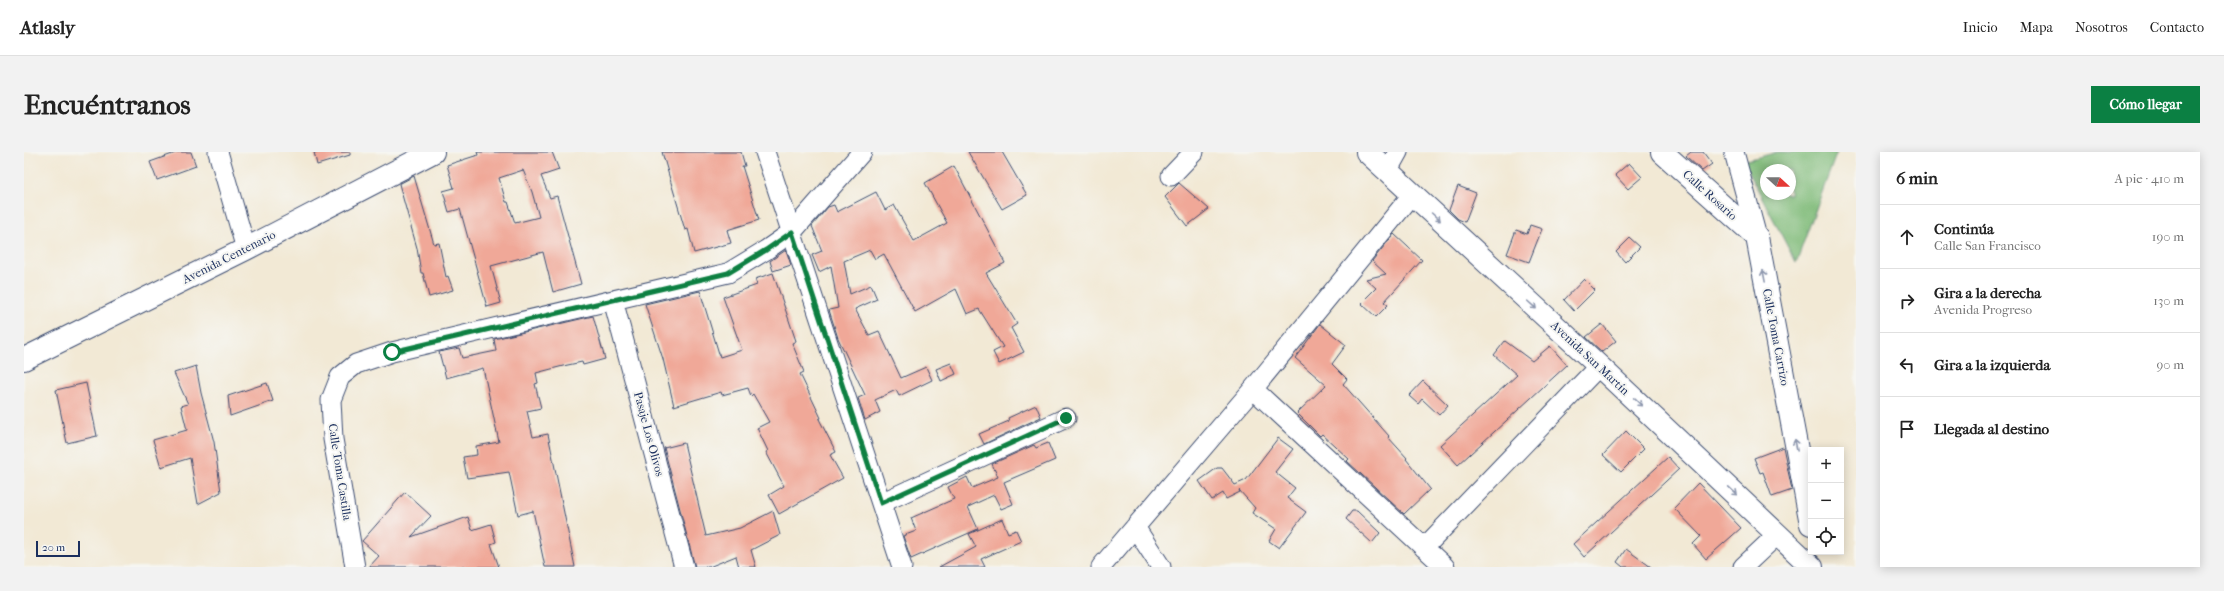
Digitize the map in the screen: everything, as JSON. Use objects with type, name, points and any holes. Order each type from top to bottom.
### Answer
[{"type":"main road","name":"Avenida Centenario","points":[[24,359],[246,248],[433,152]]},
{"type":"main road","name":"Avenida San Martín","points":[[1366,152],[1393,161],[1412,195],[1599,366],[1812,567]]},
{"type":"main road","name":"Calle Rosario","points":[[1662,152],[1757,237]]},
{"type":"main road","name":"Calle Toma Carrizo","points":[[1757,237],[1810,519]]},
{"type":"main road","points":[[1817,555],[1819,567]]},
{"type":"street","points":[[218,152],[246,248]]},
{"type":"street","points":[[765,152],[902,567]]},
{"type":"street","points":[[613,300],[728,273],[792,232],[862,152]]},
{"type":"street","points":[[1171,176],[1194,152]]},
{"type":"street","name":"Calle Toma Carrizo","points":[[1734,152],[1757,237]]},
{"type":"street","points":[[1101,567],[1253,389],[1412,195]]},
{"type":"street","name":"Calle Toma Castilla","points":[[356,567],[333,439],[331,400],[340,377],[356,364],[392,352],[613,300]]},
{"type":"street","name":"Pasaje Los Olivos","points":[[613,300],[684,567]]},
{"type":"street","points":[[1424,548],[1599,366]]},
{"type":"street","points":[[1253,389],[1444,567]]},
{"type":"street","points":[[881,503],[1066,418]]},
{"type":"street","points":[[1135,527],[1161,567]]},
{"type":"street","points":[[1742,567],[1778,534]]},
{"type":"green space","points":[[1778,152],[1837,152],[1796,263],[1763,200],[1796,200],[1796,164],[1760,164],[1760,194],[1743,161]]},
{"type":"building","points":[[178,152],[191,152],[196,166],[157,180],[150,162]]},
{"type":"building","points":[[314,152],[350,152],[350,155],[317,165]]},
{"type":"building","points":[[477,152],[552,152],[559,170],[541,176],[550,198],[557,196],[581,284],[553,292],[543,252],[491,266],[501,303],[487,307],[460,209],[449,212],[443,191],[454,188],[447,165],[478,155]],"holes":[[[523,170],[532,192],[539,217],[515,223],[508,202],[506,202],[499,178]]]},
{"type":"building","points":[[662,152],[741,152],[745,166],[742,166],[759,220],[727,230],[731,243],[694,253],[688,229],[685,230]]},
{"type":"building","points":[[968,152],[1002,152],[1027,195],[1002,209]]},
{"type":"building","points":[[1691,152],[1703,152],[1712,164],[1702,171],[1686,156]]},
{"type":"building","points":[[1629,163],[1642,177],[1628,189],[1615,175]]},
{"type":"building","points":[[954,166],[1005,263],[986,273],[1017,324],[1011,328],[1024,352],[999,364],[993,352],[1003,347],[979,309],[967,314],[956,289],[915,312],[884,254],[875,259],[870,250],[844,261],[850,294],[871,285],[877,299],[855,309],[869,335],[879,331],[901,378],[926,367],[932,380],[899,396],[896,390],[875,400],[880,412],[865,420],[858,398],[865,395],[838,338],[829,310],[838,308],[831,266],[819,272],[812,255],[822,251],[812,226],[828,207],[834,205],[837,212],[876,192],[885,210],[894,205],[914,241],[947,223],[925,183]]},
{"type":"building","points":[[414,176],[434,244],[439,243],[446,277],[448,276],[453,290],[429,297],[423,273],[421,273],[417,248],[399,184]]},
{"type":"building","points":[[1179,183],[1209,209],[1187,226],[1165,197]]},
{"type":"building","points":[[1458,186],[1476,193],[1465,222],[1458,219],[1449,210]]},
{"type":"building","points":[[1530,225],[1542,229],[1529,262],[1507,254],[1516,230],[1527,234]]},
{"type":"building","points":[[1394,234],[1422,260],[1384,302],[1388,305],[1376,317],[1361,303],[1376,288],[1366,279],[1386,274],[1372,261]]},
{"type":"building","points":[[1630,238],[1640,247],[1625,262],[1616,252]]},
{"type":"building","points":[[786,250],[791,265],[773,271],[770,261]]},
{"type":"building","points":[[773,273],[796,341],[792,343],[804,372],[800,374],[821,418],[819,419],[836,452],[830,455],[843,478],[779,514],[769,495],[784,486],[766,452],[768,451],[757,428],[769,422],[753,394],[751,396],[748,388],[722,395],[721,392],[674,406],[663,359],[645,304],[700,291],[720,357],[742,350],[723,297],[757,285],[755,279]]},
{"type":"building","points":[[1584,279],[1595,290],[1574,311],[1564,300]]},
{"type":"building","points":[[593,316],[605,359],[583,365],[582,362],[536,373],[538,383],[535,384],[541,408],[527,411],[533,437],[548,434],[575,567],[545,567],[533,511],[518,515],[509,472],[467,478],[463,457],[477,455],[476,446],[499,442],[483,368],[446,378],[439,352],[459,348],[462,358],[496,351],[494,339]]},
{"type":"building","points":[[1320,324],[1346,345],[1332,364],[1347,379],[1343,384],[1389,436],[1388,437],[1407,458],[1406,459],[1430,489],[1404,514],[1347,461],[1349,459],[1322,434],[1320,436],[1297,413],[1326,385],[1295,358]]},
{"type":"building","points":[[1602,324],[1616,341],[1602,352],[1586,337]]},
{"type":"building","points":[[1505,341],[1532,361],[1550,346],[1567,365],[1458,465],[1440,445],[1517,375],[1494,355]]},
{"type":"building","points":[[951,363],[956,374],[941,381],[936,369]]},
{"type":"building","points":[[196,366],[201,393],[214,442],[221,492],[198,504],[190,458],[161,467],[153,440],[187,430],[181,406],[188,404],[174,373]]},
{"type":"building","points":[[1423,381],[1448,405],[1439,415],[1422,399],[1418,404],[1409,396]]},
{"type":"building","points":[[86,383],[97,436],[67,443],[56,390]]},
{"type":"building","points":[[267,383],[273,401],[230,416],[228,396]]},
{"type":"building","points":[[1036,405],[1041,417],[984,444],[979,434],[1009,421],[1008,418]]},
{"type":"building","points":[[1626,431],[1644,449],[1621,472],[1603,455]]},
{"type":"building","points":[[1278,438],[1293,449],[1275,472],[1295,488],[1287,498],[1306,512],[1279,548],[1269,541],[1276,529],[1252,513],[1255,508],[1239,490],[1240,492],[1226,499],[1223,493],[1212,500],[1199,481],[1217,468],[1222,468],[1235,485],[1246,480]]},
{"type":"building","points":[[684,443],[706,536],[740,528],[773,511],[780,535],[751,550],[756,567],[739,567],[736,556],[709,567],[695,567],[664,448]]},
{"type":"building","points":[[1048,443],[1055,460],[1004,482],[1013,504],[1001,509],[994,495],[968,507],[978,529],[911,559],[903,536],[916,531],[911,518],[954,499],[948,487],[967,477],[972,488],[998,477],[992,464],[1034,445],[1036,448]]},
{"type":"building","points":[[1783,447],[1792,490],[1772,497],[1763,472],[1760,473],[1754,458]]},
{"type":"building","points":[[1668,457],[1679,469],[1584,557],[1573,544]]},
{"type":"building","points":[[1698,483],[1741,528],[1706,559],[1693,544],[1701,536],[1674,508]]},
{"type":"building","points":[[405,492],[431,516],[411,537],[468,517],[472,530],[491,524],[496,542],[491,544],[499,567],[369,567],[379,556],[362,541]]},
{"type":"building","points":[[1352,511],[1357,511],[1380,533],[1372,543],[1346,519]]},
{"type":"building","points":[[1002,519],[1008,533],[1016,530],[1021,541],[981,559],[985,567],[939,567],[976,547],[969,534]]},
{"type":"building","points":[[1626,549],[1651,567],[1623,567],[1617,562]]},
{"type":"route","points":[[392,352],[728,273],[792,232],[881,503],[902,495],[1066,418]]}]
